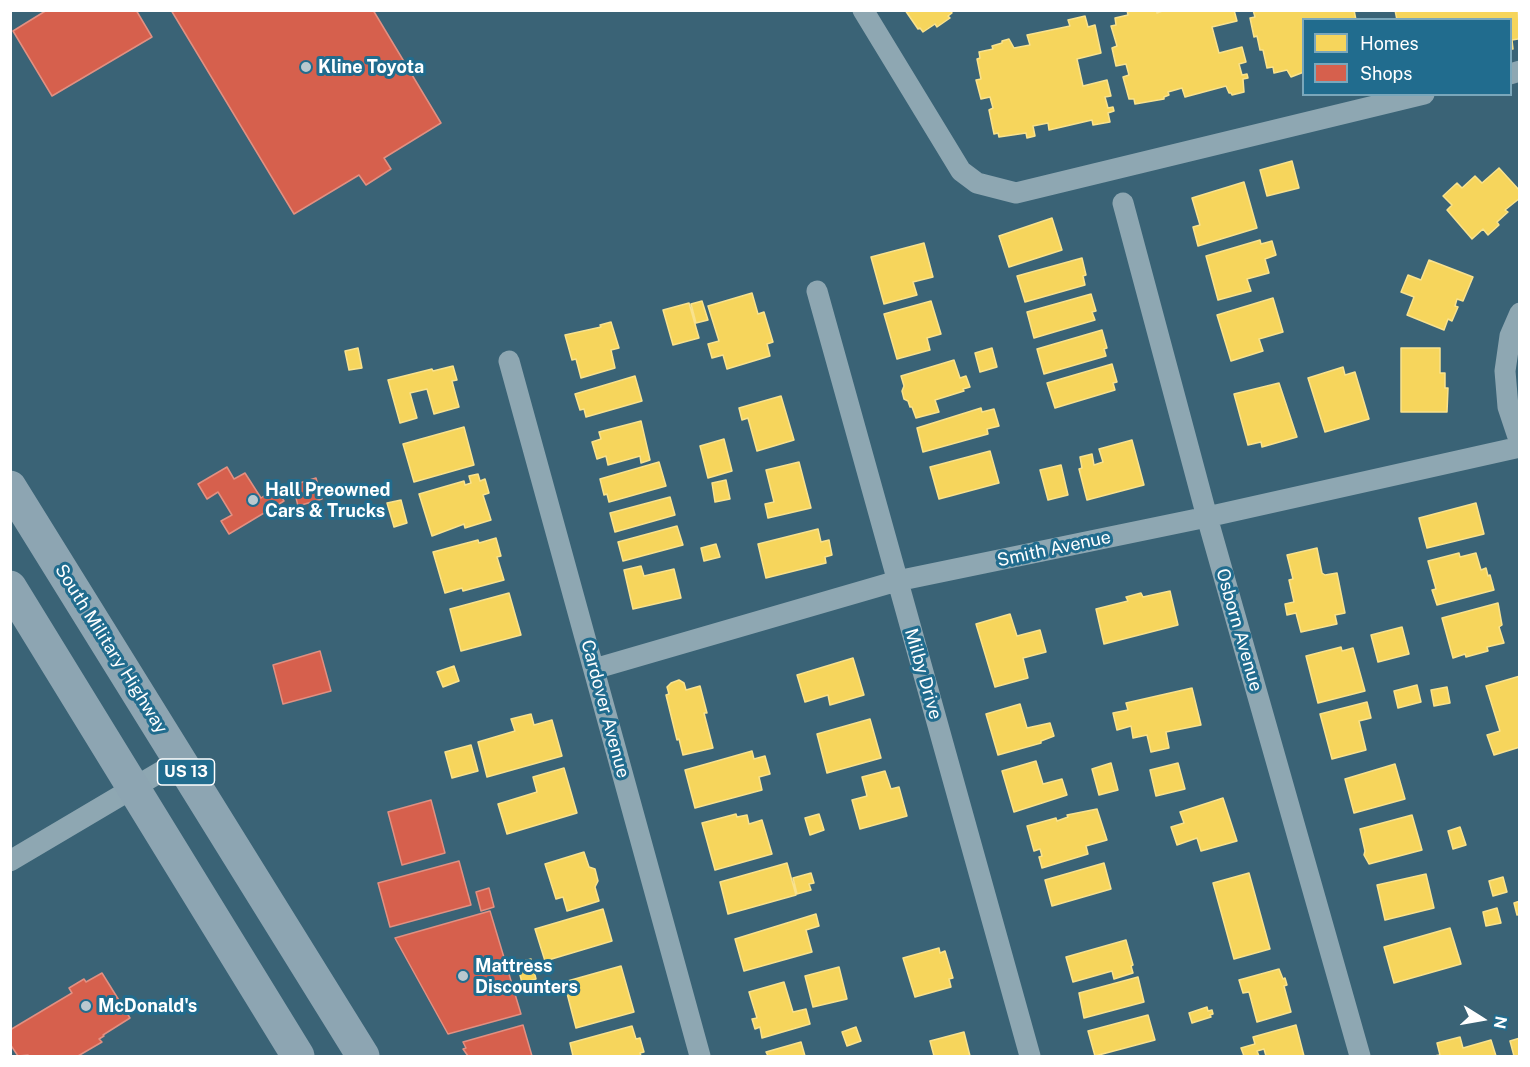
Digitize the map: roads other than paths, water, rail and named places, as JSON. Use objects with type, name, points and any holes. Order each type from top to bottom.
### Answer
[{"type":"main road","name":"South Military Highway","points":[[10,486],[363,1056]]},
{"type":"main road","name":"US 13","points":[[10,586],[298,1056]]},
{"type":"street","points":[[863,10],[961,171],[977,183],[1016,193],[1416,96]]},
{"type":"street","name":"Osborn Avenue","points":[[1123,203],[1207,517],[1360,1056]]},
{"type":"street","name":"Milby Drive","points":[[817,291],[1030,1056]]},
{"type":"street","points":[[1520,313],[1510,336],[1505,371],[1508,407],[1520,445]]},
{"type":"street","name":"Cardover Avenue","points":[[509,361],[700,1056]]},
{"type":"street","name":"Smith Avenue","points":[[594,669],[897,581],[1207,517],[1520,445]]},
{"type":"street","points":[[10,861],[179,761]]},
{"type":"place","name":"Kline Toyota","points":[[306,67]]},
{"type":"place","name":"Hall Preowned Cars & Trucks","points":[[253,500]]},
{"type":"place","name":"Mattress Discounters","points":[[463,976]]},
{"type":"place","name":"McDonald's","points":[[86,1006]]}]
